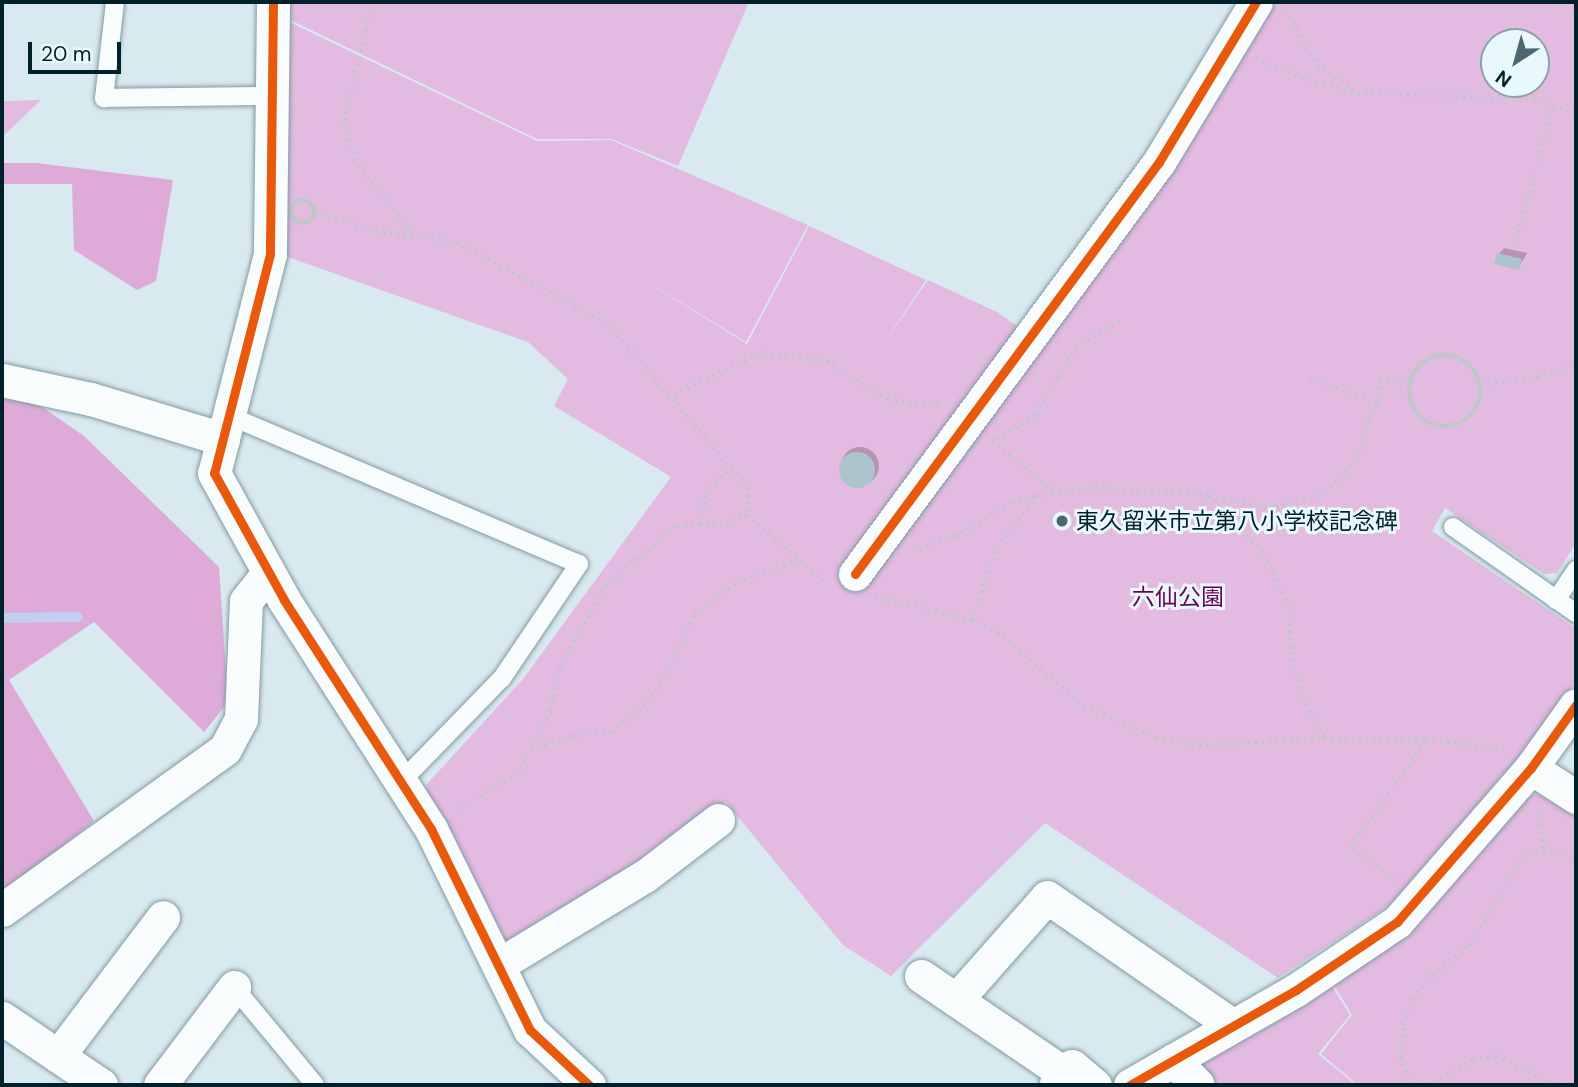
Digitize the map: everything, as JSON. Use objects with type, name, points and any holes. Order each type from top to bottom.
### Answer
[{"type":"street","points":[[273,2],[270,254],[214,472],[219,487],[268,573],[399,784],[431,829],[500,964],[530,1030],[589,1085]]},
{"type":"street","points":[[849,584],[966,420],[1159,162],[1232,48],[1256,2]]},
{"type":"street","points":[[2,380],[227,427]]},
{"type":"street","points":[[2,910],[225,749],[241,719],[246,601],[268,573]]},
{"type":"street","points":[[1130,1085],[1233,1026],[1396,922],[1535,763],[1576,705]]},
{"type":"street","points":[[1535,763],[1576,796]]},
{"type":"street","points":[[500,964],[645,876],[718,820]]},
{"type":"street","points":[[956,1000],[1047,897],[1233,1026]]},
{"type":"street","points":[[58,1055],[163,916]]},
{"type":"street","points":[[920,976],[1072,1081]]},
{"type":"street","points":[[160,1085],[234,987]]},
{"type":"street","points":[[2,1018],[101,1085]]},
{"type":"street","points":[[1173,1060],[1198,1085]]},
{"type":"lane","points":[[115,2],[104,98],[271,96]]},
{"type":"lane","points":[[227,427],[372,472],[579,564],[502,678],[399,784]]},
{"type":"lane","points":[[1453,527],[1576,613]]},
{"type":"lane","points":[[1556,600],[1576,570]]},
{"type":"lane","points":[[234,987],[315,1085]]},
{"type":"path","points":[[372,2],[344,125],[355,159],[414,236]]},
{"type":"path","points":[[1280,2],[1318,65],[1358,93]]},
{"type":"path","points":[[1560,2],[1576,10]]},
{"type":"path","points":[[1232,48],[1317,83],[1358,93],[1534,98],[1576,112]]},
{"type":"path","points":[[1514,246],[1554,104]]},
{"type":"path","points":[[315,212],[414,236],[457,242],[609,324],[747,488],[747,515],[797,560],[849,584],[972,620],[998,632],[1084,706],[1157,738],[1199,745],[1253,746],[1324,738],[1426,739],[1518,750],[1535,763]]},
{"type":"path","points":[[993,440],[1037,414],[1076,347],[1121,319]]},
{"type":"path","points":[[668,396],[764,352],[827,361],[888,399],[940,405],[993,440],[1054,490]]},
{"type":"path","points":[[1445,355],[1465,360],[1481,385],[1481,398],[1469,419],[1445,428],[1432,425],[1413,409],[1409,384],[1426,360],[1445,355]]},
{"type":"path","points":[[1481,385],[1536,377],[1576,363]]},
{"type":"path","points":[[1310,378],[1377,403]]},
{"type":"path","points":[[904,555],[955,536],[1012,501],[1054,490],[1137,488],[1208,495],[1269,507],[1319,496],[1346,473],[1363,445],[1366,424],[1377,403],[1380,379],[1409,384]]},
{"type":"path","points":[[700,524],[705,492],[729,467]]},
{"type":"path","points":[[1208,495],[1264,554],[1289,603],[1292,659],[1301,691],[1324,738]]},
{"type":"path","points":[[972,620],[997,547],[1037,496]]},
{"type":"path","points":[[431,829],[518,773],[551,711],[561,667],[606,585],[676,526],[747,515]]},
{"type":"path","points":[[530,750],[574,736],[612,732],[650,697],[684,641],[694,613],[737,582],[797,560]]},
{"type":"path","points":[[1378,868],[1351,846],[1426,739]]},
{"type":"path","points":[[1411,1085],[1400,1058],[1403,1025],[1413,998],[1433,974],[1469,945],[1523,856],[1544,848],[1576,858]]},
{"type":"path","points":[[1428,1085],[1473,1059],[1497,1055],[1557,1085]]},
{"type":"green space","points":[[284,2],[749,2],[678,166],[611,139],[537,139],[282,16]]},
{"type":"green space","name":"六仙公園","points":[[1269,2],[1576,2],[1576,543],[1557,573],[1544,574],[1445,508],[1432,531],[1576,629],[1576,682],[1504,777],[1390,905],[1278,978],[1045,823],[891,976],[843,945],[726,802],[635,869],[506,943],[428,800],[427,784],[523,679],[671,477],[554,406],[568,379],[528,342],[282,255],[283,173],[297,175],[283,172],[283,19],[537,141],[611,140],[808,225],[746,342],[613,261],[747,344],[809,226],[926,280],[877,353],[928,280],[997,312],[1022,330]]},
{"type":"green space","points":[[41,100],[2,137],[2,101]]},
{"type":"green space","points":[[1547,793],[1576,812],[1576,1085],[1358,1085],[1321,1054],[1352,1015],[1333,983],[1409,935],[1528,796]]},
{"type":"green space","points":[[1330,983],[1350,1015],[1318,1054],[1356,1085],[1214,1085],[1198,1068],[1200,1060]]},
{"type":"shaded area","points":[[2,163],[37,163],[173,180],[156,281],[137,290],[74,250],[72,184],[2,184]]},
{"type":"shaded area","points":[[2,393],[29,398],[84,436],[219,567],[228,702],[204,732],[94,622],[9,680],[94,821],[2,895]]},
{"type":"building","points":[[1497,253],[1522,259],[1519,270],[1494,264]]},
{"type":"building","points":[[857,452],[870,457],[875,470],[870,483],[857,488],[844,483],[839,470],[844,457]]},
{"type":"waterway","points":[[2,618],[78,617]]},
{"type":"cycle path","points":[[273,2],[270,254],[214,473],[284,600],[431,829],[530,1030],[589,1085]]},
{"type":"cycle path","points":[[855,574],[1159,162],[1256,2]]},
{"type":"cycle path","points":[[1130,1085],[1296,990],[1397,922],[1531,768],[1576,705]]},
{"type":"place","name":"東久留米市立第八小学校記念碑","points":[[1062,521]]}]
